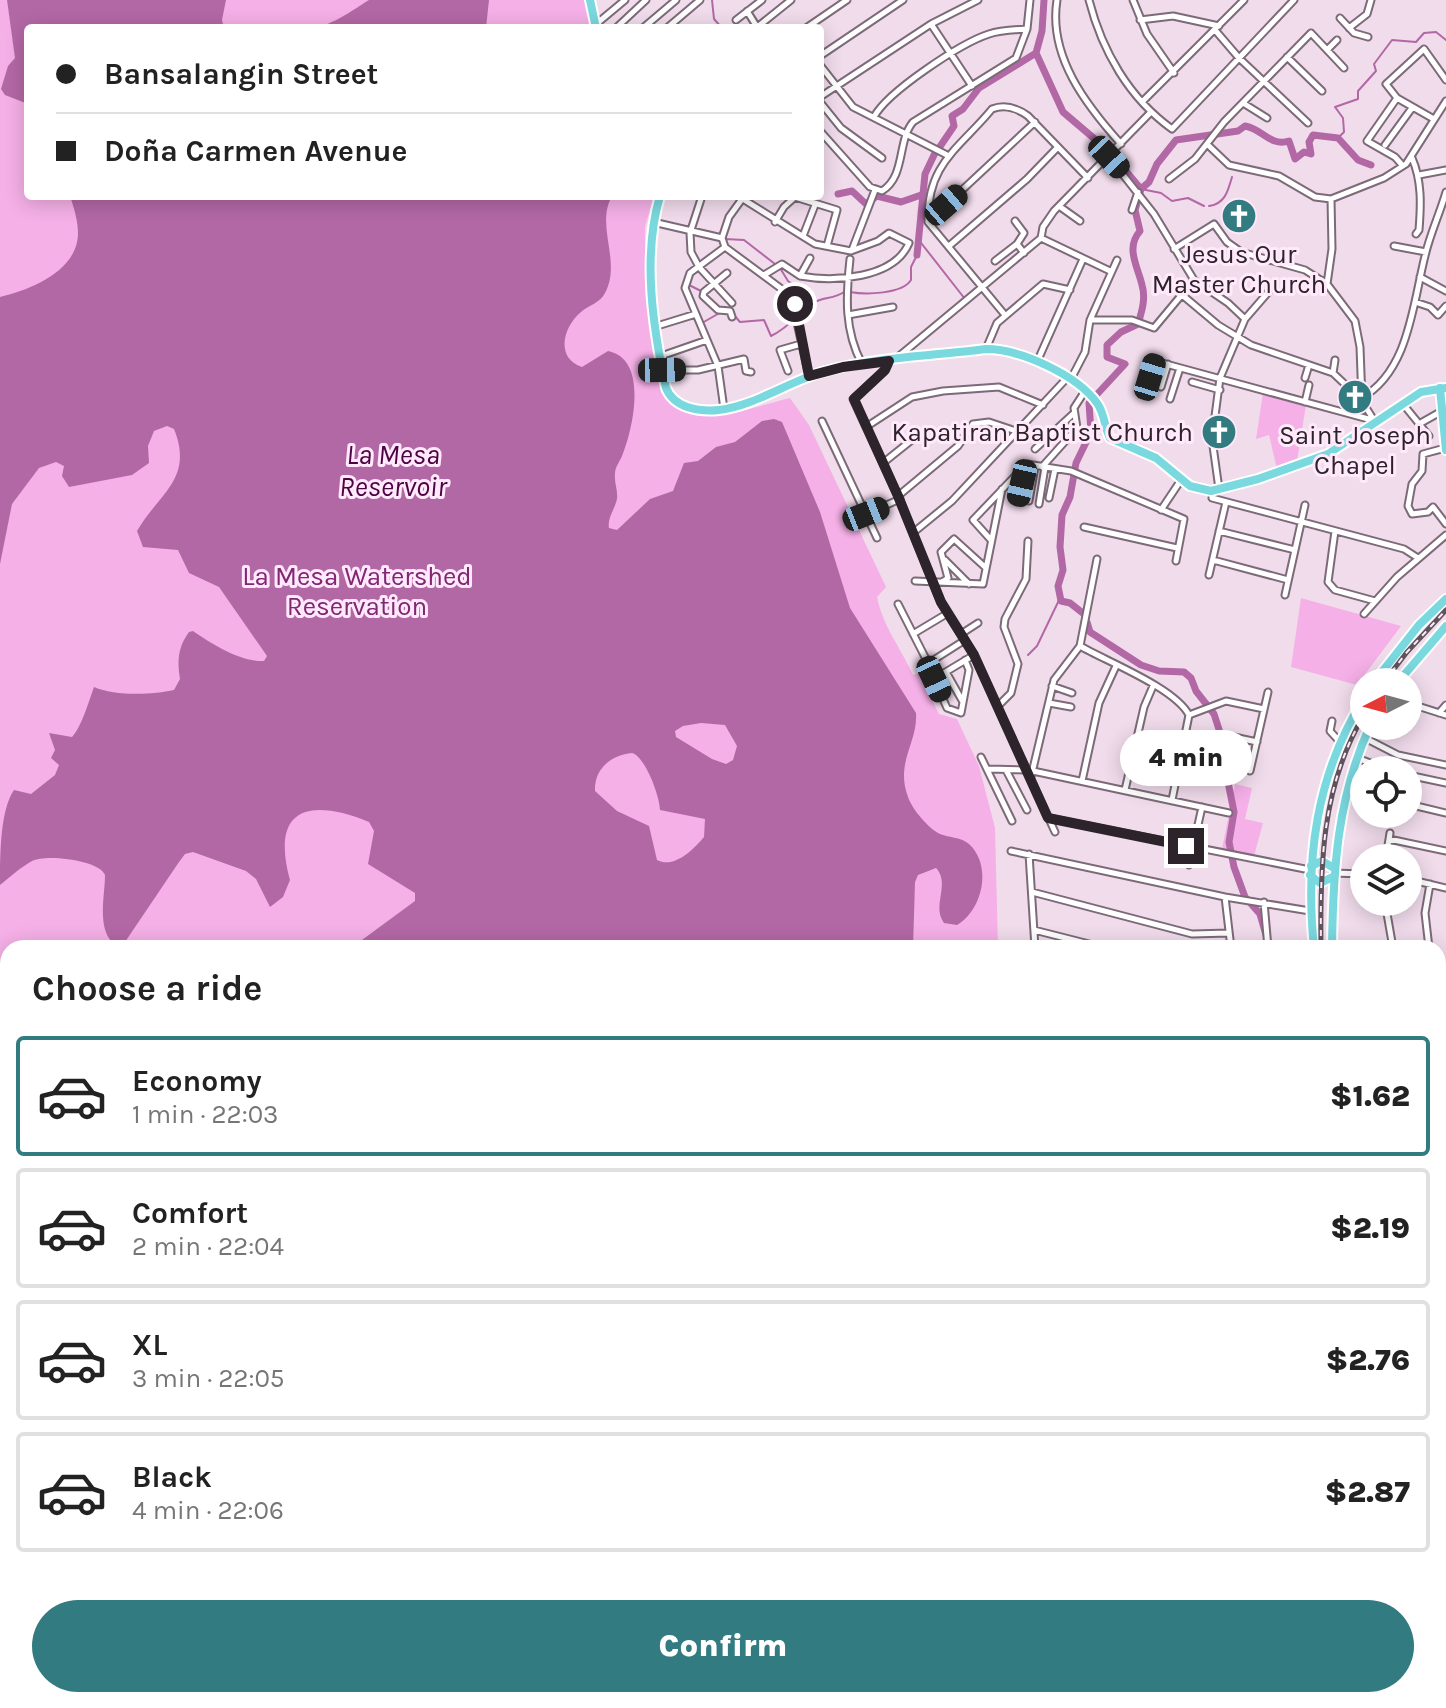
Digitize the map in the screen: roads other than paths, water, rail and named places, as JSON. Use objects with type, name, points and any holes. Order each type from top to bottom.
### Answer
[{"type":"main road","points":[[590,0],[596,24]]},
{"type":"main road","points":[[659,200],[652,222],[650,271],[662,370],[668,394],[675,402],[692,407],[724,409],[809,376],[891,361],[986,349],[1005,350],[1070,378],[1097,403],[1110,438],[1156,458],[1181,480],[1201,490],[1219,490],[1317,458],[1344,445],[1374,421],[1421,392],[1443,388],[1446,449]]},
{"type":"main road","points":[[1385,668],[1419,625],[1446,599]]},
{"type":"main road","points":[[1410,668],[1446,626]]},
{"type":"main road","points":[[1313,940],[1310,870],[1321,796],[1340,742],[1350,724]]},
{"type":"main road","points":[[1332,940],[1335,848],[1350,777]]},
{"type":"main road","points":[[1312,855],[1324,858],[1335,848]]},
{"type":"main road","points":[[1310,870],[1322,861],[1333,872]]},
{"type":"main road","points":[[1310,870],[1322,883],[1333,872]]},
{"type":"street","points":[[620,24],[646,0]]},
{"type":"street","points":[[648,24],[676,0]]},
{"type":"street","points":[[736,20],[762,0]]},
{"type":"street","points":[[762,24],[791,0]]},
{"type":"street","points":[[812,24],[847,0]]},
{"type":"street","points":[[824,53],[903,0]]},
{"type":"street","points":[[824,97],[931,24],[978,0]]},
{"type":"street","points":[[824,135],[875,190],[882,191],[891,183],[902,156],[906,133],[913,122],[1016,58],[1027,29],[1030,0]]},
{"type":"street","points":[[1057,0],[1055,30],[1062,57],[1090,107],[1121,144]]},
{"type":"street","points":[[1089,0],[1096,27],[1113,63],[1151,112],[1173,129],[1294,0]]},
{"type":"street","points":[[1133,0],[1155,48],[1174,73]]},
{"type":"street","points":[[1142,102],[1244,0]]},
{"type":"street","points":[[1349,28],[1367,14],[1371,0]]},
{"type":"street","points":[[598,24],[623,1]]},
{"type":"street","points":[[672,24],[702,1]]},
{"type":"street","points":[[747,11],[755,24]]},
{"type":"street","points":[[1140,20],[1173,16],[1217,28],[1239,58],[1308,123]]},
{"type":"street","points":[[1340,18],[1349,28],[1368,37]]},
{"type":"street","points":[[931,24],[972,86]]},
{"type":"street","points":[[874,117],[886,98],[950,56],[990,34],[1027,29]]},
{"type":"street","points":[[1169,179],[1208,145],[1243,103],[1311,33],[1344,68]]},
{"type":"street","points":[[1327,50],[1337,40]]},
{"type":"street","points":[[1432,118],[1397,98],[1386,84],[1424,49],[1446,80]]},
{"type":"street","points":[[1287,57],[1322,91]]},
{"type":"street","points":[[824,71],[846,102],[947,155]]},
{"type":"street","points":[[1397,98],[1375,126],[1367,142],[1395,157],[1403,166]]},
{"type":"street","points":[[1208,145],[1229,165],[1279,176],[1315,197],[1331,199],[1384,178],[1403,166],[1412,158],[1432,118],[1446,101]]},
{"type":"street","points":[[1243,103],[1267,118]]},
{"type":"street","points":[[824,105],[841,128],[882,158]]},
{"type":"street","points":[[1005,315],[928,222],[937,173],[947,155],[992,109],[1000,106],[1021,111],[1035,122],[1088,178]]},
{"type":"street","points":[[1385,145],[1412,108]]},
{"type":"street","points":[[1055,832],[974,655],[948,613],[938,582],[853,398],[891,361],[1041,238],[1047,220],[1059,206],[1151,112]]},
{"type":"street","points":[[928,210],[946,205],[1035,122]]},
{"type":"street","points":[[949,246],[1027,179],[1058,147]]},
{"type":"street","points":[[1109,157],[1139,194],[1194,280],[1218,295],[1245,319]]},
{"type":"street","points":[[1412,158],[1419,175],[1419,230],[1416,234]]},
{"type":"street","points":[[1419,175],[1446,170]]},
{"type":"street","points":[[851,251],[875,190]]},
{"type":"street","points":[[1181,294],[1218,325],[1263,350],[1333,373],[1361,395],[1375,390],[1385,379],[1402,344],[1426,252],[1446,192]]},
{"type":"street","points":[[1132,210],[1139,194]]},
{"type":"street","points":[[1327,284],[1332,249],[1331,199]]},
{"type":"street","points":[[701,200],[690,233],[689,247],[699,267],[732,303]]},
{"type":"street","points":[[738,200],[722,238],[725,247],[791,296],[809,376]]},
{"type":"street","points":[[744,200],[775,222],[815,244],[851,251],[878,241],[889,233],[909,242],[903,257],[869,273],[800,276],[780,264],[764,275]]},
{"type":"street","points":[[775,222],[792,200]]},
{"type":"street","points":[[800,200],[837,210],[827,246]]},
{"type":"street","points":[[803,236],[815,205]]},
{"type":"street","points":[[1059,206],[1080,221]]},
{"type":"street","points":[[1437,220],[1446,223]]},
{"type":"street","points":[[995,261],[1017,244],[1024,233],[1015,221]]},
{"type":"street","points":[[652,222],[722,238]]},
{"type":"street","points":[[1174,249],[1214,224],[1227,242],[1241,252],[1305,270],[1327,284],[1354,318],[1358,331],[1361,395],[1374,421]]},
{"type":"street","points":[[1041,238],[1110,271]]},
{"type":"street","points":[[1017,244],[1024,253]]},
{"type":"street","points":[[1394,246],[1426,252]]},
{"type":"street","points":[[724,409],[718,366],[685,285],[688,276],[725,247]]},
{"type":"street","points":[[800,276],[810,258]]},
{"type":"street","points":[[850,259],[848,315],[852,344],[862,365]]},
{"type":"street","points":[[1037,363],[1083,259]]},
{"type":"street","points":[[913,532],[940,512],[1070,378],[1085,352],[1090,320],[1117,260]]},
{"type":"street","points":[[727,273],[703,296],[718,310],[726,309],[732,317]]},
{"type":"street","points":[[1420,277],[1446,291]]},
{"type":"street","points":[[1090,320],[1140,322],[1154,328],[1194,280]]},
{"type":"street","points":[[986,349],[992,331],[1005,315],[1043,284],[1070,290]]},
{"type":"street","points":[[1219,490],[1212,439],[1220,378],[1236,334],[1271,289]]},
{"type":"street","points":[[1415,302],[1430,307],[1438,315],[1446,306]]},
{"type":"street","points":[[848,315],[893,307]]},
{"type":"street","points":[[657,326],[696,314]]},
{"type":"street","points":[[661,356],[707,340]]},
{"type":"street","points":[[788,371],[780,350],[801,344]]},
{"type":"street","points":[[662,370],[718,366],[744,359],[746,371],[751,372]]},
{"type":"street","points":[[1333,373],[1335,360]]},
{"type":"street","points":[[1145,393],[1155,361],[1374,421]]},
{"type":"street","points":[[1161,387],[1168,364]]},
{"type":"street","points":[[1305,378],[1309,365]]},
{"type":"street","points":[[1170,399],[1180,368]]},
{"type":"street","points":[[1192,382],[1220,390]]},
{"type":"street","points":[[1305,402],[1309,385]]},
{"type":"street","points":[[866,427],[912,397],[943,391],[999,387],[1043,405]]},
{"type":"street","points":[[1035,449],[1074,413],[1088,392]]},
{"type":"street","points":[[1403,404],[1429,436]]},
{"type":"street","points":[[1419,424],[1444,411]]},
{"type":"street","points":[[1029,501],[1041,467],[1077,428],[1074,413]]},
{"type":"street","points":[[822,421],[877,538]]},
{"type":"street","points":[[866,514],[899,498],[958,446],[973,424],[989,422],[1016,431]]},
{"type":"street","points":[[883,463],[918,435]]},
{"type":"street","points":[[1446,449],[1423,454],[1423,468],[1412,484],[1408,506],[1412,514],[1428,512],[1433,507],[1446,524]]},
{"type":"street","points":[[1017,502],[1026,465],[1073,472],[1184,519],[1176,561]]},
{"type":"street","points":[[1039,504],[1041,467]]},
{"type":"street","points":[[1049,498],[1055,469]]},
{"type":"street","points":[[992,541],[973,520],[1016,475]]},
{"type":"street","points":[[1161,510],[1181,480]]},
{"type":"street","points":[[915,581],[983,584],[1002,489]]},
{"type":"street","points":[[1212,498],[1404,549],[1418,558]]},
{"type":"street","points":[[1209,575],[1226,501]]},
{"type":"street","points":[[1285,595],[1305,505]]},
{"type":"street","points":[[1084,527],[1177,548]]},
{"type":"street","points":[[1219,531],[1295,550]]},
{"type":"street","points":[[1335,531],[1328,582],[1335,590],[1375,601]]},
{"type":"street","points":[[1364,614],[1418,558],[1446,535]]},
{"type":"street","points":[[938,582],[948,578],[941,550],[956,539],[986,568]]},
{"type":"street","points":[[998,706],[1011,693],[1018,664],[1004,627],[1026,579],[1028,541]]},
{"type":"street","points":[[941,556],[970,584]]},
{"type":"street","points":[[1028,768],[1035,761],[1052,686],[1080,646],[1097,559]]},
{"type":"street","points":[[1213,560],[1288,580]]},
{"type":"street","points":[[898,604],[928,663]]},
{"type":"street","points":[[913,634],[948,613]]},
{"type":"street","points":[[961,634],[978,623]]},
{"type":"street","points":[[921,668],[965,640]]},
{"type":"street","points":[[1080,646],[1182,704],[1189,715],[1172,800]]},
{"type":"street","points":[[965,660],[969,670],[961,713],[947,708],[931,681],[965,660],[974,655]]},
{"type":"street","points":[[1082,781],[1099,703],[1116,666]]},
{"type":"street","points":[[946,672],[963,702]]},
{"type":"street","points":[[1052,686],[1072,693]]},
{"type":"street","points":[[1125,790],[1144,707],[1153,686]]},
{"type":"street","points":[[1250,771],[1268,692]]},
{"type":"street","points":[[1189,715],[1229,701],[1264,709]]},
{"type":"street","points":[[1049,703],[1071,707]]},
{"type":"street","points":[[1422,708],[1442,714],[1446,705]]},
{"type":"street","points":[[1332,721],[1330,731],[1340,742]]},
{"type":"street","points":[[1181,751],[1200,753],[1234,737],[1257,742]]},
{"type":"street","points":[[1369,740],[1398,755],[1446,765]]},
{"type":"street","points":[[981,757],[1012,821]]},
{"type":"street","points":[[988,769],[1028,768],[1229,813]]},
{"type":"street","points":[[1006,770],[1027,810]]},
{"type":"street","points":[[1422,778],[1446,783]]},
{"type":"street","points":[[1189,865],[1202,807]]},
{"type":"street","points":[[1422,807],[1446,813]]},
{"type":"street","points":[[1048,818],[1310,870]]},
{"type":"street","points":[[1388,844],[1389,836],[1419,844]]},
{"type":"street","points":[[1422,845],[1446,851]]},
{"type":"street","points":[[1011,851],[1225,897],[1310,911]]},
{"type":"street","points":[[1029,854],[1035,940]]},
{"type":"street","points":[[1333,872],[1350,873]]},
{"type":"street","points":[[1422,882],[1446,888]]},
{"type":"street","points":[[1428,940],[1425,913],[1430,884]]},
{"type":"street","points":[[1032,892],[1192,934],[1229,933]]},
{"type":"street","points":[[1225,897],[1230,940]]},
{"type":"street","points":[[1264,902],[1267,940]]},
{"type":"street","points":[[1387,916],[1392,940]]},
{"type":"street","points":[[1034,930],[1073,940]]},
{"type":"water","points":[[7,0],[226,0],[223,24],[24,24],[24,102],[5,95],[1,89],[8,66],[15,58]]},
{"type":"water","points":[[369,0],[489,0],[486,24],[328,24]]},
{"type":"water","name":"La Mesa Reservoir","points":[[71,200],[611,200],[606,219],[611,269],[609,281],[600,299],[575,318],[565,342],[568,357],[582,367],[608,351],[621,357],[629,367],[633,381],[633,413],[615,472],[617,499],[609,528],[617,530],[650,499],[673,491],[684,463],[698,461],[716,447],[735,442],[762,421],[774,419],[782,422],[820,512],[850,608],[916,713],[904,773],[910,802],[935,831],[969,844],[981,864],[981,888],[973,910],[957,925],[944,923],[939,909],[942,881],[936,868],[918,875],[915,882],[913,940],[362,940],[415,901],[415,893],[368,864],[374,831],[369,822],[329,811],[300,815],[291,823],[286,837],[285,856],[290,880],[283,897],[270,907],[256,879],[246,871],[193,852],[185,854],[126,940],[111,940],[107,935],[103,919],[105,875],[93,866],[72,860],[39,859],[24,866],[0,885],[2,834],[9,799],[14,790],[31,794],[55,775],[59,765],[51,758],[55,750],[49,733],[72,737],[82,721],[94,687],[133,694],[174,690],[180,679],[181,649],[189,632],[193,631],[236,655],[255,661],[264,661],[267,656],[219,587],[189,573],[178,550],[143,547],[137,531],[171,484],[180,461],[174,429],[167,426],[154,431],[148,446],[149,463],[132,475],[69,487],[62,476],[64,466],[56,462],[39,468],[12,504],[0,564],[0,297],[38,284],[61,268],[76,246],[77,219]],"holes":[[[701,723],[725,725],[737,746],[733,760],[726,764],[676,737],[675,731],[683,726]],[[632,753],[637,756],[655,787],[660,810],[705,819],[704,837],[676,860],[657,860],[649,826],[617,811],[595,791],[597,776],[605,764]]]},
{"type":"waterway","points":[[712,0],[714,19],[718,24]]},
{"type":"waterway","points":[[1044,0],[1042,31],[1036,53],[1063,112],[1110,152]]},
{"type":"waterway","points":[[1338,138],[1344,132],[1343,118],[1335,107],[1358,99],[1358,91],[1376,71],[1374,64],[1392,40],[1416,42],[1424,33],[1436,32],[1446,40]]},
{"type":"waterway","points":[[939,148],[954,126],[952,116],[963,109],[979,88],[1036,53]]},
{"type":"waterway","points":[[1141,189],[1149,182],[1157,164],[1176,140],[1238,131],[1245,126],[1271,140],[1289,141],[1295,159],[1304,152],[1311,154],[1309,142],[1313,135],[1338,138],[1358,160],[1371,165]]},
{"type":"waterway","points":[[917,255],[925,174],[935,153]]},
{"type":"waterway","points":[[1084,614],[1070,603],[1061,601],[1058,586],[1063,570],[1060,547],[1062,515],[1070,497],[1076,463],[1091,432],[1089,403],[1125,364],[1107,357],[1107,345],[1121,332],[1138,324],[1144,300],[1133,251],[1140,231],[1135,210],[1141,189],[1114,157]]},
{"type":"waterway","points":[[1209,206],[1222,200],[1232,177]]},
{"type":"waterway","points":[[1141,189],[1161,193],[1172,201],[1188,198],[1204,206]]},
{"type":"waterway","points":[[838,194],[852,191],[866,204],[877,196],[901,202],[924,194]]},
{"type":"waterway","points":[[725,239],[744,240],[775,264]]},
{"type":"waterway","points":[[918,239],[965,299]]},
{"type":"waterway","points":[[850,292],[883,292],[906,285],[911,280],[911,267],[917,255]]},
{"type":"waterway","points":[[780,268],[788,281],[816,301]]},
{"type":"waterway","points":[[689,285],[701,291]]},
{"type":"waterway","points":[[728,308],[740,322],[764,320],[771,336],[813,303],[844,292]]},
{"type":"waterway","points":[[702,323],[723,311]]},
{"type":"waterway","points":[[1028,655],[1037,646],[1061,596]]},
{"type":"waterway","points":[[1087,622],[1090,632],[1141,665],[1159,671],[1184,672],[1214,714],[1228,757],[1226,772],[1234,812],[1229,842],[1234,867],[1245,897],[1260,914],[1266,935]]},
{"type":"railway","points":[[1395,668],[1446,610]]},
{"type":"railway","points":[[1321,940],[1326,828],[1339,770],[1351,740]]},
{"type":"place","name":"Jesus Our Master Church","points":[[1239,216]]},
{"type":"place","name":"Saint Joseph Chapel","points":[[1355,397]]},
{"type":"place","name":"Kapatiran Baptist Church","points":[[1219,432]]},
{"type":"park label","name":"La Mesa Watershed Reservation","points":[[357,591]]}]
